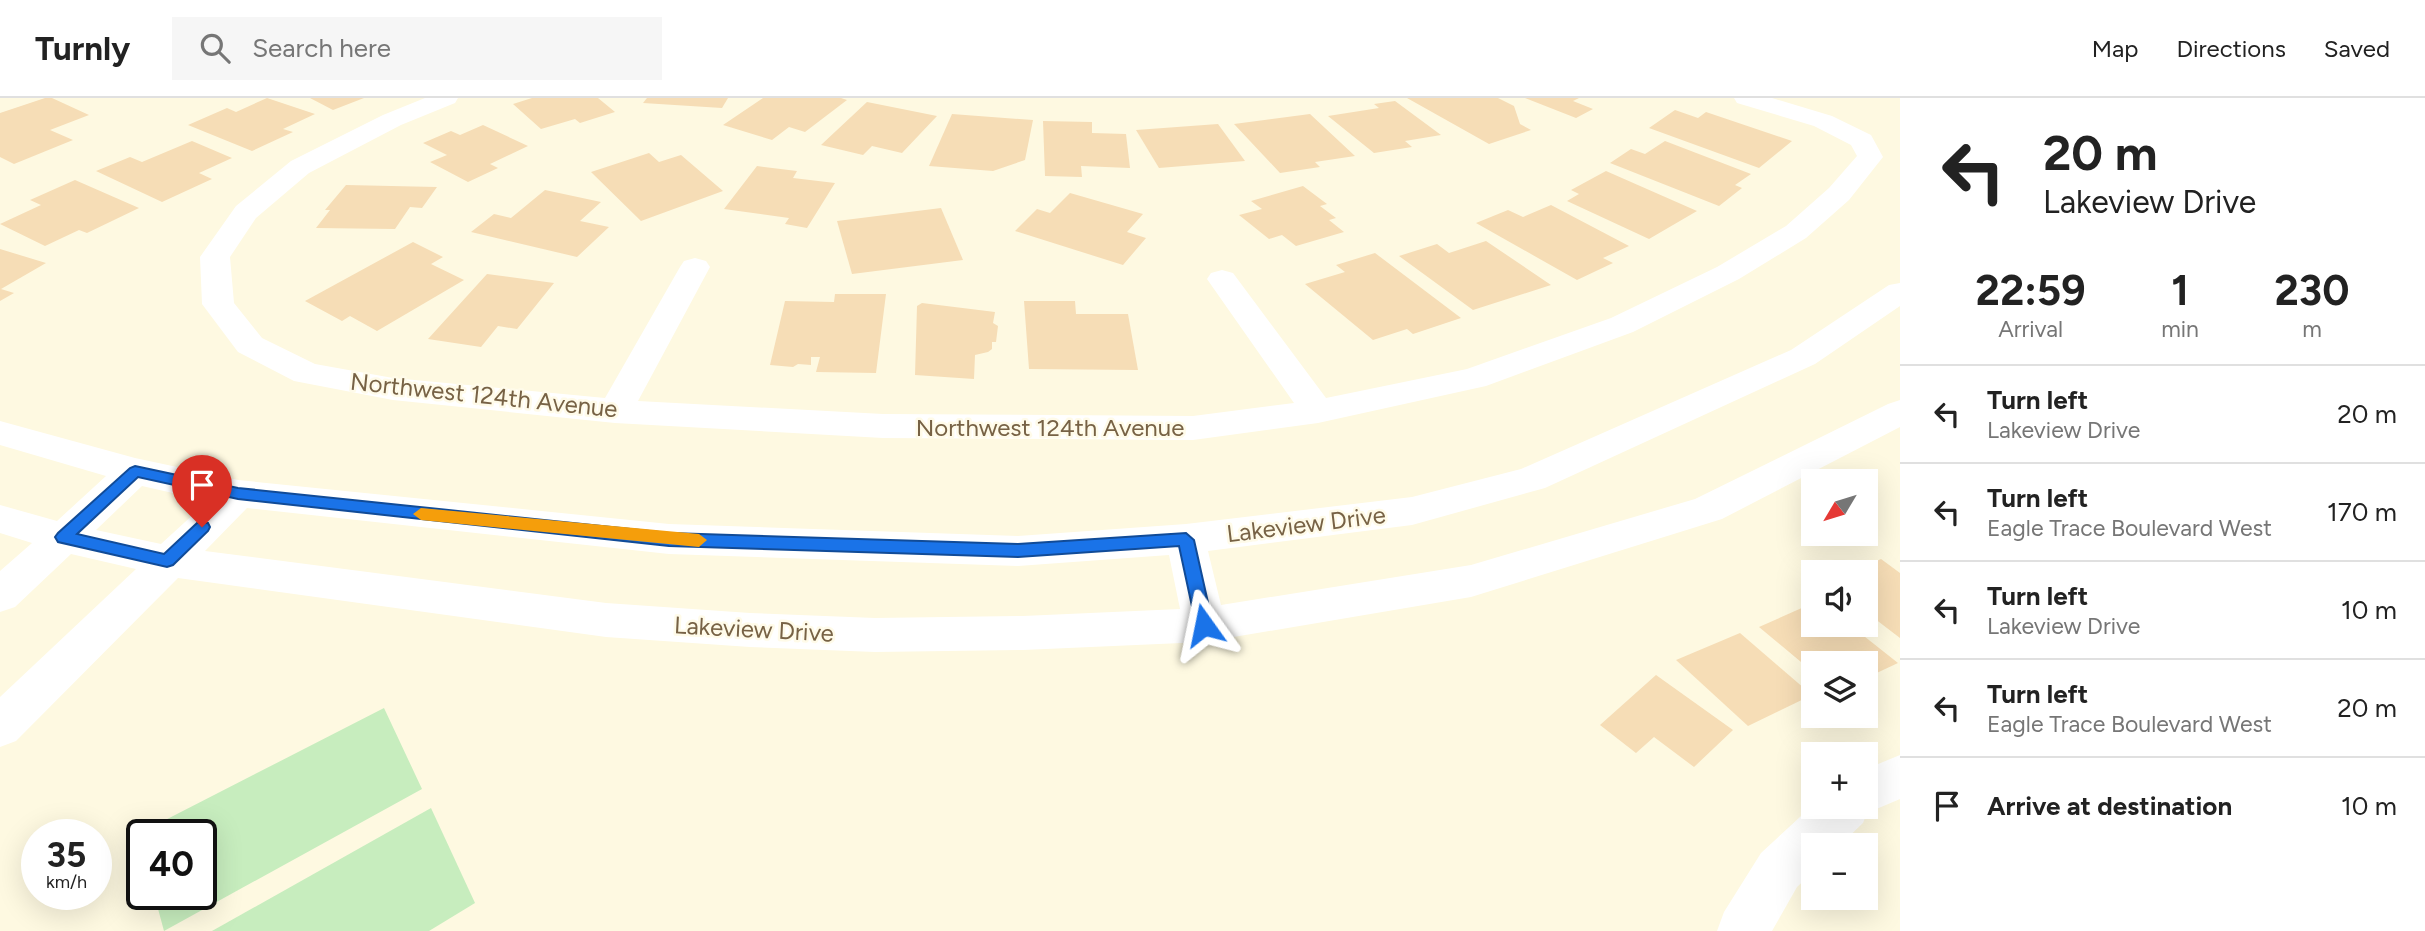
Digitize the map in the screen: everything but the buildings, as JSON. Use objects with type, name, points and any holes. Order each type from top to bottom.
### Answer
[{"type":"street","name":"Northwest 124th Avenue","points":[[446,98],[391,120],[300,167],[246,212],[215,257],[218,304],[250,345],[306,373],[393,389],[615,411],[883,426],[1193,428],[1318,411],[1474,378],[1622,325],[1728,273],[1796,232],[1839,194],[1870,157],[1862,140],[1823,121],[1746,98]]},
{"type":"street","points":[[615,411],[695,267]]},
{"type":"street","points":[[1222,279],[1318,411]]},
{"type":"street","name":"Lakeview Drive","points":[[0,433],[135,471],[238,494],[669,540],[1018,551],[1186,540],[1412,511],[1532,479],[1803,357],[1900,292]]},
{"type":"street","name":"Lakeview Drive","points":[[0,519],[167,561],[606,620],[750,630],[888,635],[1023,633],[1204,625],[1471,581],[1695,513],[1708,509],[1900,412]]},
{"type":"street","points":[[0,596],[135,471]]},
{"type":"street","points":[[2,722],[238,494]]},
{"type":"street","points":[[1186,540],[1204,625]]},
{"type":"street","points":[[1878,786],[1900,776]]},
{"type":"street","points":[[1742,931],[1779,870],[1833,819]]},
{"type":"green space","points":[[384,708],[422,789],[217,902],[217,819],[167,819]]},
{"type":"green space","points":[[431,808],[475,903],[429,931],[212,931]]},
{"type":"green space","points":[[158,910],[202,910],[164,931]]},
{"type":"slow traffic","points":[[421,514],[669,540],[699,540]]},
{"type":"route","points":[[202,527],[167,561],[64,537],[135,471],[238,494],[669,540],[1018,551],[1186,540],[1204,625]]}]
